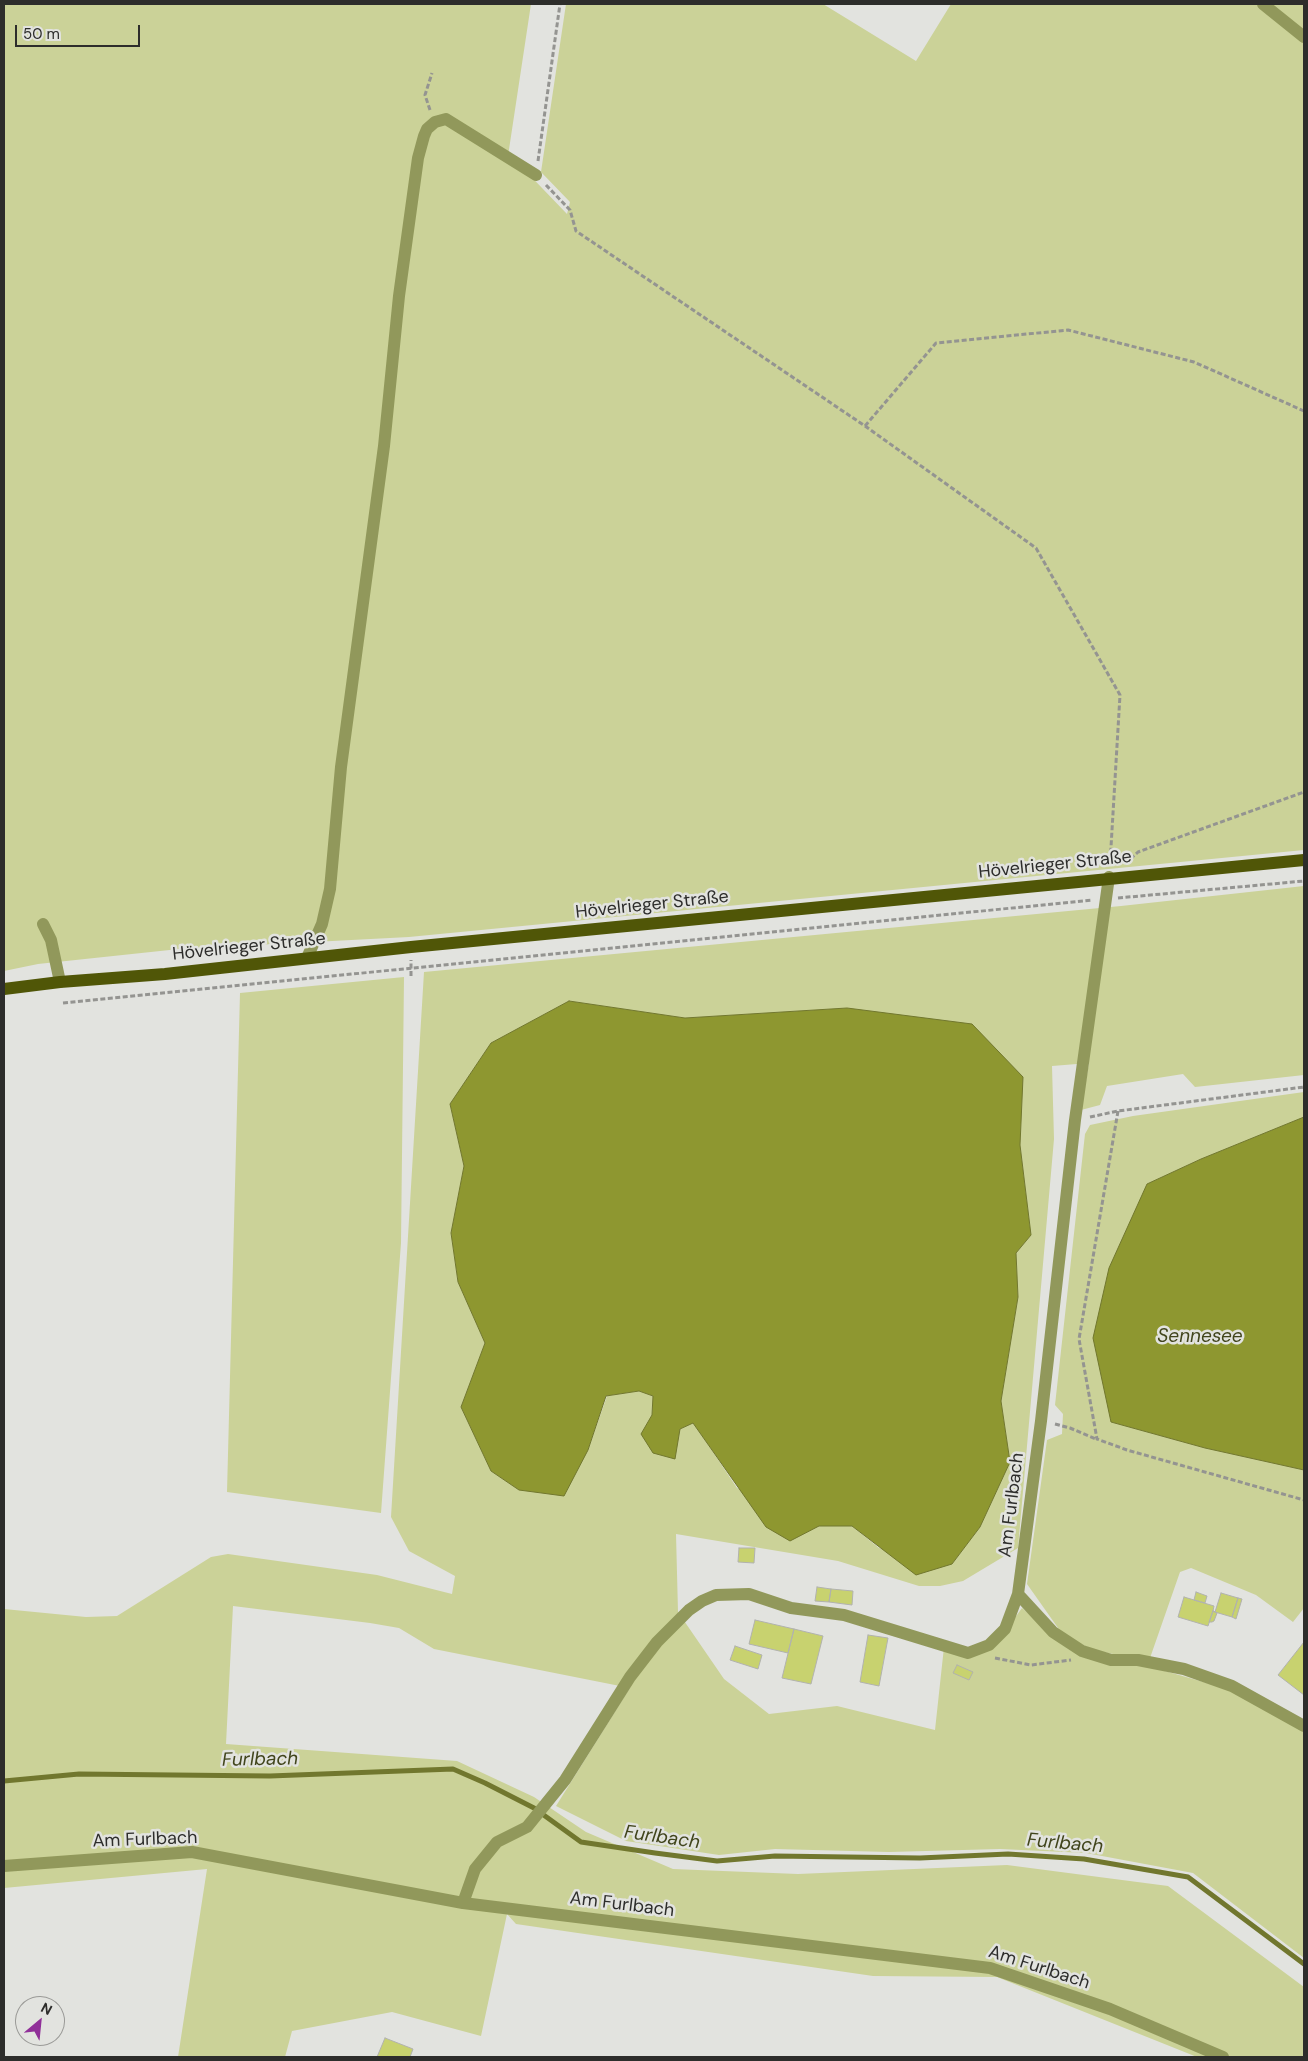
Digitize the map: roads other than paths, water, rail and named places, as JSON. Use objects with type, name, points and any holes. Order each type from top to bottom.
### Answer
[{"type":"main road","name":"Hövelrieger Straße","points":[[4,989],[1110,877],[1304,860]]},
{"type":"street","points":[[1262,4],[1304,37]]},
{"type":"street","points":[[307,958],[322,924],[330,889],[341,767],[384,446],[399,296],[418,158],[427,129],[435,122],[446,119],[536,175]]},
{"type":"street","name":"Am Furlbach","points":[[463,1903],[475,1870],[497,1842],[527,1827],[564,1780],[630,1677],[657,1642],[689,1610],[716,1595],[749,1594],[791,1608],[844,1615],[968,1653],[989,1645],[1005,1629],[1018,1594],[1041,1421],[1075,1120],[1110,877]]},
{"type":"street","points":[[43,924],[51,940],[60,982]]},
{"type":"street","points":[[1018,1594],[1061,1639],[1092,1654],[1111,1660],[1138,1660],[1184,1669],[1232,1686],[1304,1726]]},
{"type":"street","name":"Am Furlbach","points":[[4,1866],[192,1852],[463,1903],[990,1968],[1110,2009],[1223,2057]]},
{"type":"water","points":[[569,1001],[685,1018],[847,1008],[972,1024],[1023,1077],[1020,1145],[1031,1235],[1016,1253],[1018,1297],[1001,1401],[1010,1462],[980,1527],[952,1564],[916,1575],[852,1526],[819,1526],[790,1541],[766,1527],[693,1423],[680,1429],[675,1459],[653,1453],[641,1434],[652,1415],[653,1396],[639,1391],[606,1396],[588,1450],[564,1496],[519,1490],[491,1471],[461,1407],[485,1343],[458,1282],[451,1233],[464,1166],[450,1104],[491,1043]]},
{"type":"water","name":"Sennesee","points":[[1304,1117],[1304,1470],[1205,1448],[1111,1422],[1093,1338],[1109,1268],[1147,1184],[1201,1159]]},
{"type":"waterway","name":"Furlbach","points":[[4,1781],[79,1774],[270,1776],[453,1769],[534,1808],[581,1842],[655,1853],[717,1861],[775,1856],[920,1858],[1008,1854],[1084,1859],[1188,1877],[1304,1964]]}]
